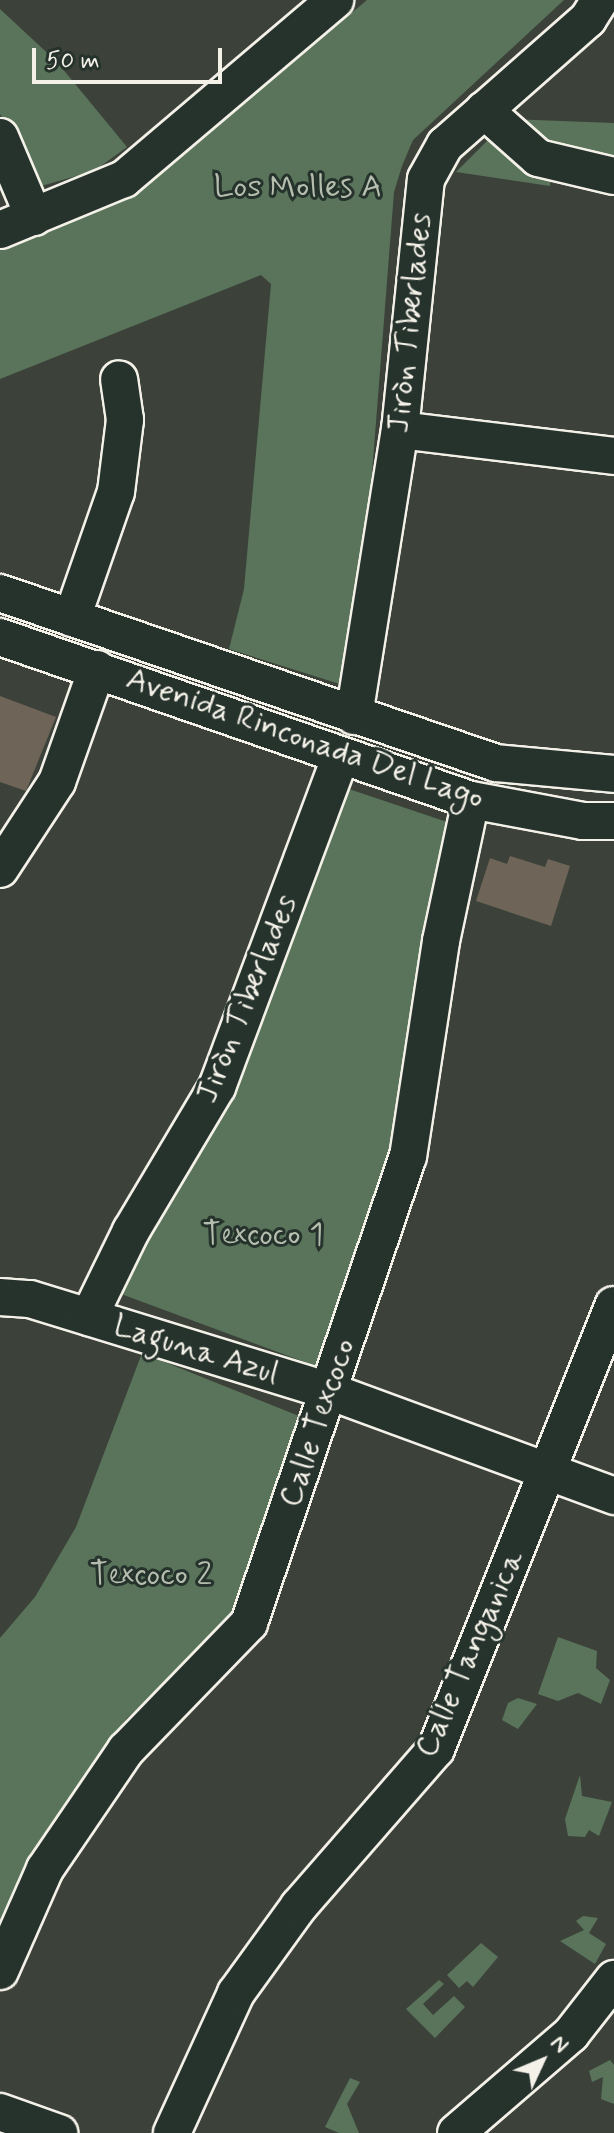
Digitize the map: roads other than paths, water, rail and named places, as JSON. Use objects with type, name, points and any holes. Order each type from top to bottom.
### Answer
[{"type":"street","name":"Jiròn Tiberlades","points":[[354,716],[400,430],[426,179],[445,145],[588,19],[600,0]]},
{"type":"street","points":[[0,230],[124,179],[326,3]]},
{"type":"street","points":[[484,110],[538,158],[614,176]]},
{"type":"street","points":[[0,137],[34,217]]},
{"type":"street","points":[[72,618],[119,480],[125,420],[119,379]]},
{"type":"street","points":[[400,430],[614,456]]},
{"type":"street","name":"Avenida Rinconada Del Lago","points":[[0,593],[496,763],[614,774]]},
{"type":"street","name":"Avenida Rinconada Del Lago","points":[[0,637],[471,800],[583,821],[614,821]]},
{"type":"street","points":[[0,869],[57,782],[97,669]]},
{"type":"street","name":"Jiròn Tiberlades","points":[[89,1317],[131,1231],[217,1087],[341,756]]},
{"type":"street","name":"Calle Texcoco","points":[[0,1971],[45,1869],[126,1750],[249,1623],[408,1157],[441,941],[471,800]]},
{"type":"street","name":"Laguna Azul","points":[[0,1297],[89,1317],[329,1391],[614,1496]]},
{"type":"street","name":"Calle Tanganica","points":[[172,2133],[236,1993],[299,1906],[436,1749],[614,1305]]},
{"type":"street","points":[[456,2133],[571,2034],[614,1979]]},
{"type":"street","points":[[0,2112],[59,2133]]},
{"type":"park label","name":"Los Molles A","points":[[298,187]]},
{"type":"park label","name":"Texcoco 1","points":[[263,1235]]},
{"type":"park label","name":"Texcoco 2","points":[[151,1575]]}]
